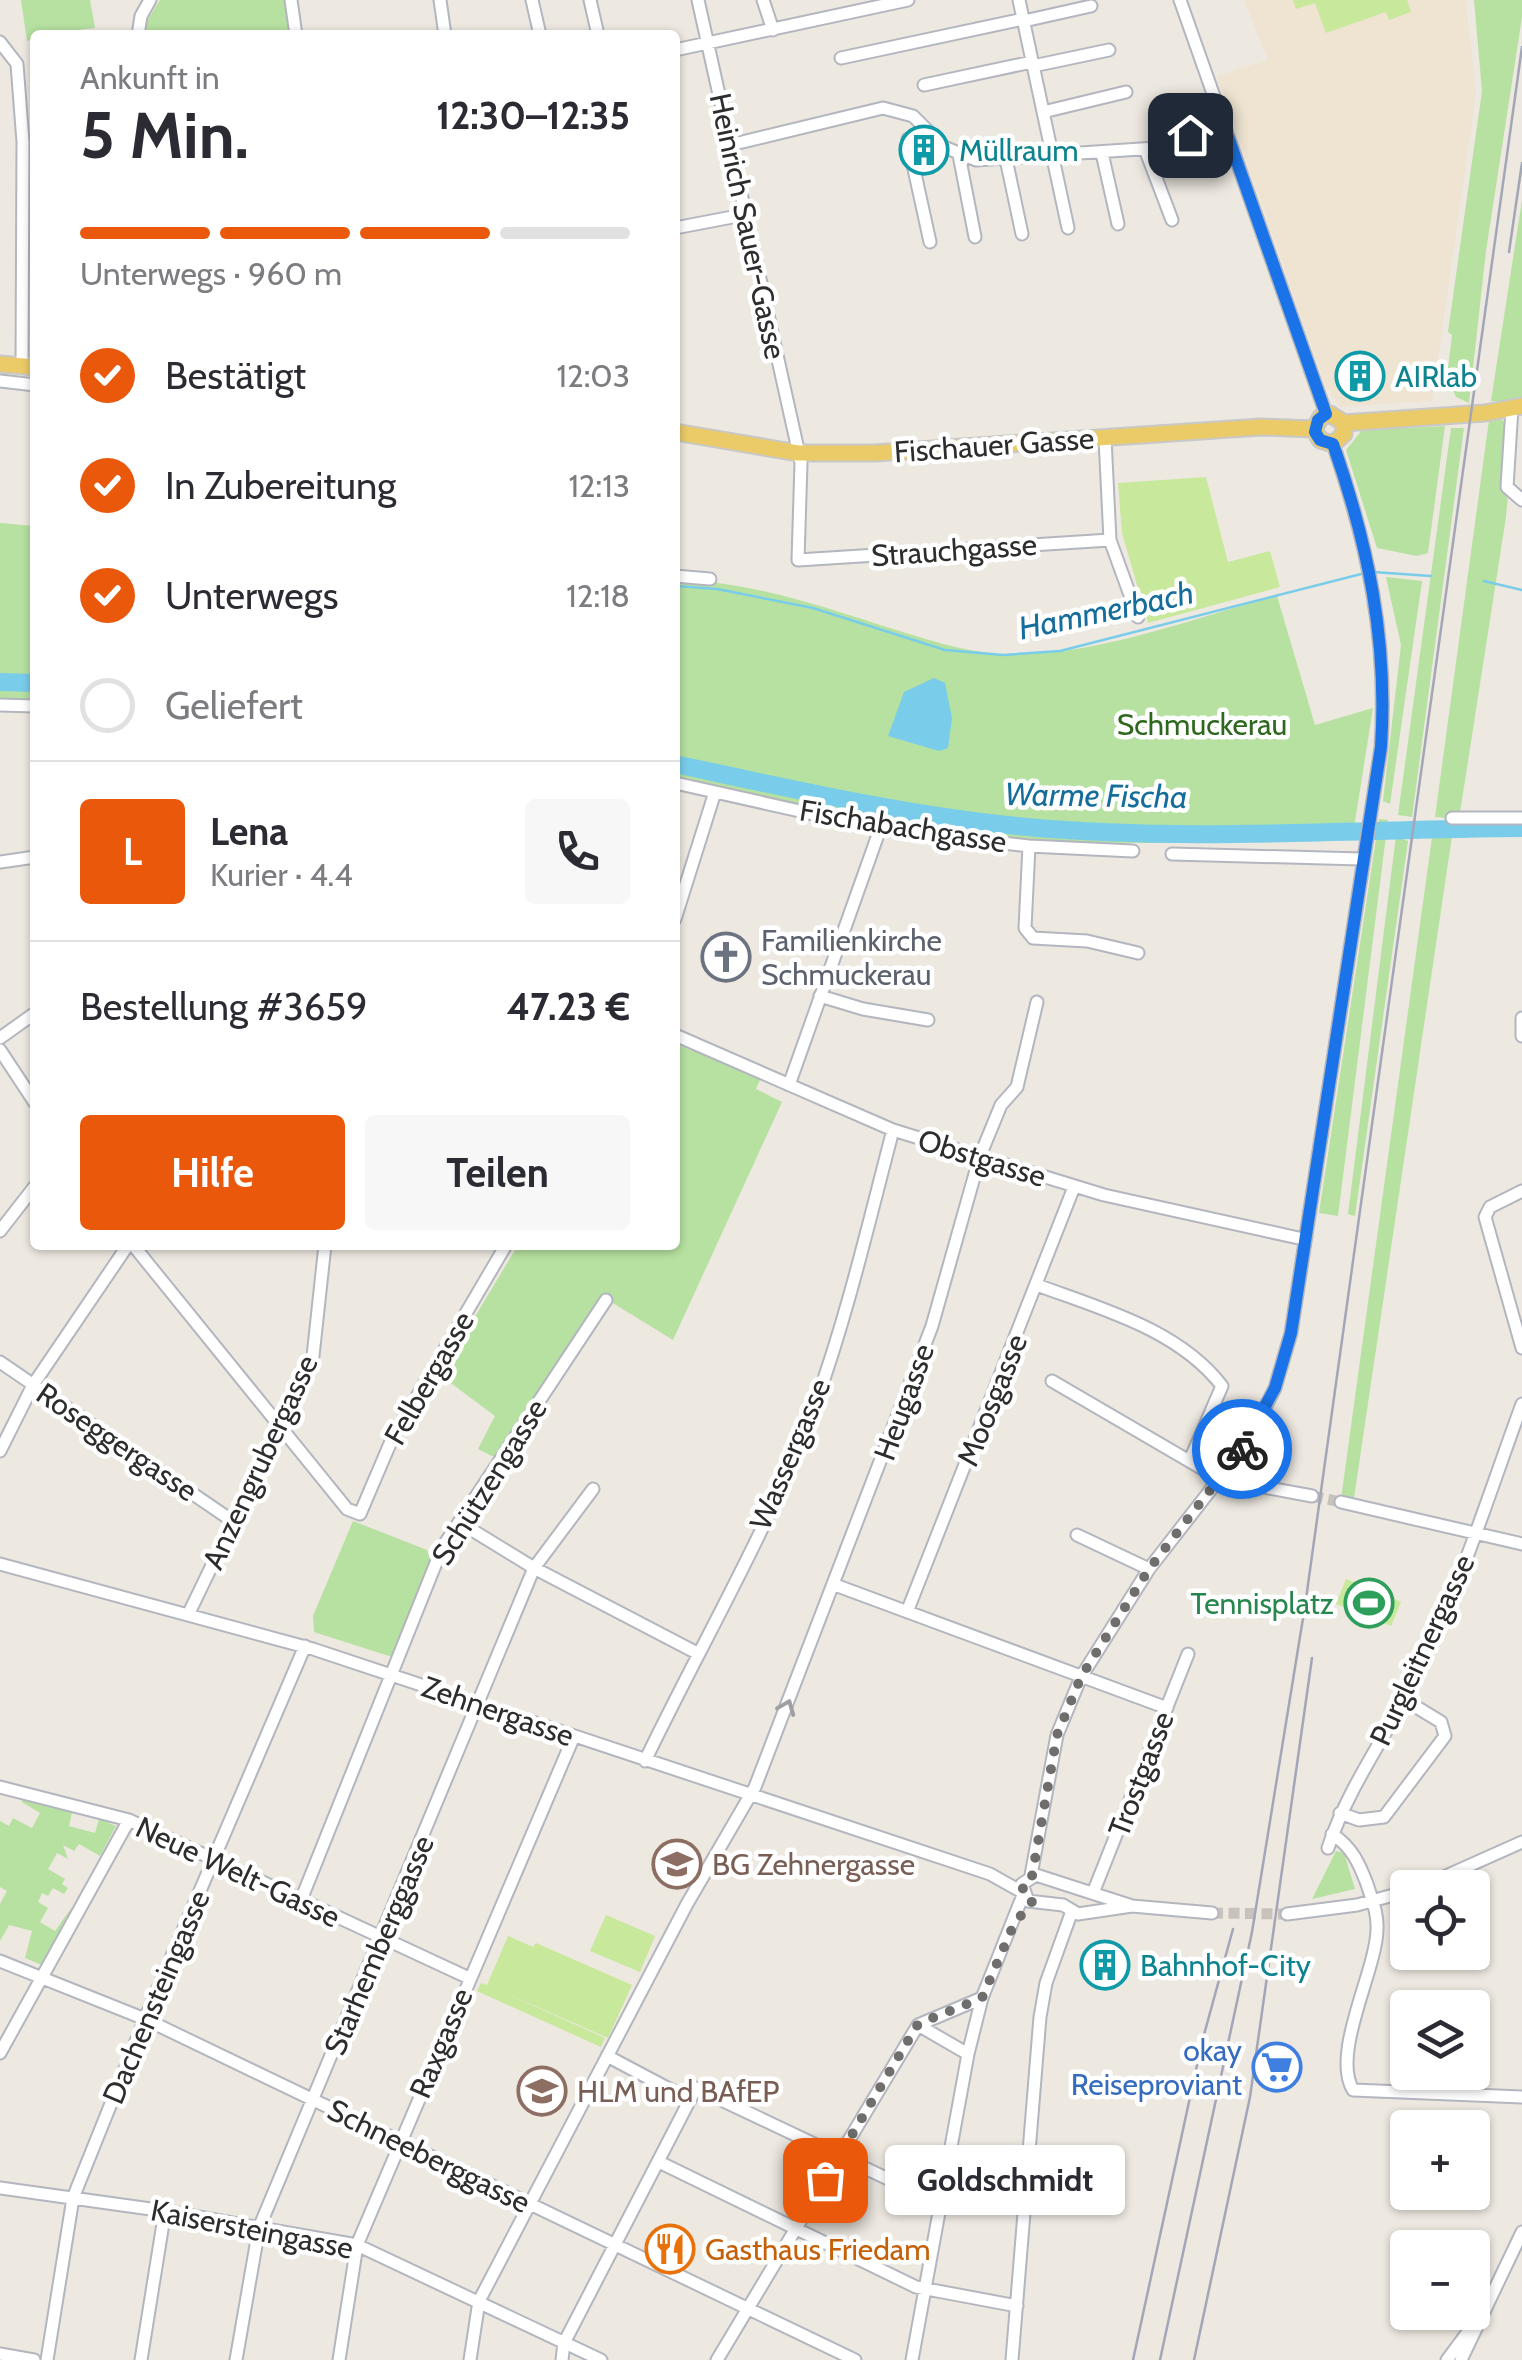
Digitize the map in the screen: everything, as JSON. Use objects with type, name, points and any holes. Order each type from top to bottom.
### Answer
[{"type":"main road","points":[[0,364],[28,366]]},
{"type":"main road","points":[[1344,423],[1344,434],[1333,444],[1320,440],[1314,428],[1326,414],[1344,423],[1517,407]]},
{"type":"main road","name":"Fischauer Gasse","points":[[680,433],[798,453],[875,453],[1261,427],[1314,428]]},
{"type":"street","points":[[139,30],[150,0]]},
{"type":"street","points":[[292,0],[295,30]]},
{"type":"street","points":[[440,0],[444,30]]},
{"type":"street","points":[[532,0],[539,30]]},
{"type":"street","points":[[590,0],[597,30]]},
{"type":"street","name":"Heinrich Sauer-Gasse","points":[[698,0],[798,453],[798,560]]},
{"type":"street","points":[[763,0],[773,30]]},
{"type":"street","points":[[680,49],[908,0]]},
{"type":"street","points":[[1019,0],[1068,228]]},
{"type":"street","points":[[1180,0],[1326,414]]},
{"type":"street","points":[[841,58],[1090,6]]},
{"type":"street","points":[[0,42],[17,64],[23,142],[28,366]]},
{"type":"street","points":[[924,85],[1109,50]]},
{"type":"street","points":[[1042,112],[1126,92]]},
{"type":"street","points":[[730,145],[883,108],[913,116],[944,147],[959,155],[1006,159],[1145,150],[1223,123]]},
{"type":"street","points":[[908,139],[930,242]]},
{"type":"street","points":[[914,168],[932,165],[944,147]]},
{"type":"street","points":[[1145,150],[1172,220]]},
{"type":"street","points":[[1102,153],[1118,224]]},
{"type":"street","points":[[959,155],[974,237]]},
{"type":"street","points":[[1006,159],[1022,234]]},
{"type":"street","points":[[680,227],[748,214]]},
{"type":"street","points":[[0,381],[30,384]]},
{"type":"street","points":[[1517,407],[1507,487],[1520,500]]},
{"type":"street","points":[[1105,438],[1110,540],[1138,616]]},
{"type":"street","points":[[912,2360],[968,2054],[982,1998],[1026,1896],[1057,1735],[1081,1677],[1149,1569],[1246,1443],[1275,1388],[1291,1333],[1384,703],[1371,570],[1333,444]]},
{"type":"street","name":"Strauchgasse","points":[[798,560],[1110,540]]},
{"type":"street","points":[[680,576],[710,578]]},
{"type":"street","points":[[0,705],[30,706]]},
{"type":"street","name":"Fischabachgasse","points":[[680,784],[880,829],[1029,846],[1133,851]]},
{"type":"street","points":[[680,903],[716,792]]},
{"type":"street","points":[[1452,818],[1522,818]]},
{"type":"street","points":[[789,1084],[880,829]]},
{"type":"street","points":[[1029,846],[1025,928],[1033,938],[1086,941],[1138,953]]},
{"type":"street","points":[[1172,854],[1361,859]]},
{"type":"street","points":[[0,862],[30,858]]},
{"type":"street","points":[[820,996],[863,1009],[928,1020]]},
{"type":"street","name":"Heugasse","points":[[470,2360],[479,2300],[748,1796],[835,1585],[932,1326],[980,1156],[1000,1105],[1016,1087],[1037,1002]]},
{"type":"street","points":[[0,1038],[30,1017]]},
{"type":"street","points":[[1522,1018],[1522,1036]]},
{"type":"street","name":"Obstgasse","points":[[680,1037],[893,1130],[1074,1186],[1303,1239]]},
{"type":"street","points":[[0,1050],[30,1096]]},
{"type":"street","name":"Wassergasse","points":[[645,1760],[815,1404],[849,1299],[893,1130]]},
{"type":"street","name":"Moosgasse","points":[[907,1612],[1074,1186]]},
{"type":"street","points":[[0,1231],[30,1192]]},
{"type":"street","points":[[1522,1192],[1490,1207],[1484,1218],[1522,1348]]},
{"type":"street","points":[[0,1451],[33,1385],[127,1250]]},
{"type":"street","points":[[134,1250],[280,1431]]},
{"type":"street","name":"Anzengrubergasse","points":[[188,1615],[314,1356],[325,1250]]},
{"type":"street","name":"Felbergasse","points":[[280,1431],[347,1508],[360,1514],[392,1439],[503,1250]]},
{"type":"street","points":[[1037,1285],[1144,1325],[1208,1368],[1222,1386],[1220,1399],[1190,1460]]},
{"type":"street","name":"Schützengasse","points":[[302,1900],[442,1548],[606,1300]]},
{"type":"street","name":"Roseggergasse","points":[[0,1362],[234,1522]]},
{"type":"street","points":[[1052,1381],[1220,1479],[1312,1496]]},
{"type":"street","name":"Purgleitnergasse","points":[[1328,1848],[1340,1813],[1405,1700],[1459,1587],[1522,1404]]},
{"type":"street","name":"Starhemberggasse","points":[[236,2360],[260,2228],[534,1568],[593,1490]]},
{"type":"street","points":[[1340,1502],[1522,1544]]},
{"type":"street","points":[[460,1522],[534,1568],[697,1653]]},
{"type":"street","points":[[1077,1535],[1149,1569]]},
{"type":"street","name":"Zehnergasse","points":[[0,1564],[305,1646],[990,1874],[1029,1877],[1093,1894]]},
{"type":"street","points":[[835,1585],[1167,1708]]},
{"type":"street","name":"Dachensteingasse","points":[[48,2360],[74,2198],[144,2020],[305,1646]]},
{"type":"street","name":"Trostgasse","points":[[1088,1913],[1188,1654]]},
{"type":"street","points":[[1340,1813],[1360,1820],[1384,1817],[1445,1736],[1441,1722],[1405,1700]]},
{"type":"street","name":"Raxgasse","points":[[339,2360],[357,2246],[574,1736]]},
{"type":"street","name":"Neue Welt-Gasse","points":[[0,1787],[128,1820],[469,1978]]},
{"type":"street","points":[[0,2053],[128,1820]]},
{"type":"street","points":[[1332,1834],[1350,1847],[1360,1863],[1373,1901],[1376,1945],[1357,2008],[1349,2083],[1362,2092],[1522,2097]]},
{"type":"street","points":[[1459,1870],[1522,1842]]},
{"type":"street","name":"Zehnergasse","points":[[990,1874],[1026,1896],[1088,1913]]},
{"type":"street","points":[[1093,1894],[1132,1906],[1212,1913]]},
{"type":"street","points":[[1287,1914],[1390,1896]]},
{"type":"street","points":[[1064,1938],[1088,1913],[1132,1906]]},
{"type":"street","points":[[1012,2360],[1043,1994],[1072,1910]]},
{"type":"street","name":"Schneeberggasse","points":[[0,1961],[144,2020],[855,2360]]},
{"type":"street","points":[[718,2360],[918,2024],[982,1998]]},
{"type":"street","points":[[918,2024],[968,2054]]},
{"type":"street","points":[[606,2056],[943,2205]]},
{"type":"street","points":[[562,2360],[564,2343],[693,2094]]},
{"type":"street","points":[[659,2162],[927,2290],[1018,2306]]},
{"type":"street","name":"Kaisersteingasse","points":[[0,2188],[165,2210],[357,2246],[601,2360]]},
{"type":"street","points":[[141,2360],[165,2210]]},
{"type":"street","points":[[1490,2300],[1522,2232]]},
{"type":"street","points":[[1446,2360],[1466,2330]]},
{"type":"street","points":[[1461,2360],[1476,2330]]},
{"type":"street","points":[[0,2354],[34,2360]]},
{"type":"shaded area","points":[[1244,0],[1466,0],[1476,94],[1432,401],[1340,407],[1326,387],[1217,76],[1268,60]]},
{"type":"green space","points":[[21,0],[90,0],[95,28],[30,30],[27,41]]},
{"type":"green space","points":[[160,0],[286,0],[289,30],[144,30]]},
{"type":"green space","points":[[1293,0],[1407,0],[1411,12],[1389,20],[1386,12],[1326,33],[1315,3],[1296,9]]},
{"type":"green space","points":[[1474,0],[1522,0],[1522,17],[1486,251],[1469,403],[1456,397],[1447,377],[1452,335],[1448,332],[1482,91]]},
{"type":"green space","points":[[1522,200],[1522,402],[1491,401]]},
{"type":"green space","points":[[1501,419],[1513,432],[1506,517],[1459,819],[1435,817],[1489,420]]},
{"type":"green space","points":[[1445,426],[1428,553],[1417,556],[1377,548],[1346,450],[1362,430]]},
{"type":"green space","points":[[1451,428],[1464,428],[1412,817],[1398,815]]},
{"type":"green space","points":[[1206,477],[1228,562],[1270,551],[1280,587],[1148,623],[1122,533],[1118,483]]},
{"type":"green space","points":[[0,523],[30,526],[30,701],[0,701]]},
{"type":"green space","points":[[1386,577],[1422,581],[1390,804],[1383,801],[1401,645]]},
{"type":"green space","name":"Schmuckerau","points":[[680,580],[754,589],[941,643],[1001,654],[1036,654],[1106,643],[1277,596],[1315,725],[1373,708],[1352,840],[1159,843],[1014,839],[820,809],[680,778]]},
{"type":"green space","points":[[1379,819],[1388,820],[1338,1216],[1319,1213]]},
{"type":"green space","points":[[1433,830],[1452,836],[1354,1498],[1341,1499]]},
{"type":"green space","points":[[1396,836],[1408,841],[1355,1216],[1348,1214]]},
{"type":"green space","points":[[680,1046],[761,1077],[756,1089],[782,1102],[673,1340],[603,1297],[494,1457],[478,1449],[495,1416],[440,1375],[515,1250],[680,1250]]},
{"type":"green space","points":[[353,1521],[427,1550],[431,1561],[392,1657],[314,1632],[313,1616]]},
{"type":"green space","name":"Tennisplatz","points":[[1346,1579],[1401,1602],[1391,1626],[1336,1604]]},
{"type":"green space","points":[[24,1797],[72,1812],[69,1826],[95,1833],[99,1819],[116,1826],[100,1856],[79,1844],[74,1851],[63,1845],[68,1859],[57,1853],[48,1869],[65,1879],[62,1884],[68,1888],[64,1894],[53,1888],[48,1896],[42,1893],[38,1902],[48,1908],[40,1922],[55,1931],[72,1907],[42,1965],[25,1958],[32,1931],[9,1925],[0,1941],[0,1904],[7,1891],[0,1887],[0,1821],[9,1826],[13,1818],[32,1828],[40,1813],[22,1802]]},
{"type":"green space","points":[[1336,1851],[1344,1853],[1355,1889],[1312,1899]]},
{"type":"green space","points":[[606,1915],[655,1936],[640,1972],[590,1951]]},
{"type":"green space","points":[[508,1936],[533,1947],[536,1943],[632,1985],[608,2038],[501,1991],[605,2038],[601,2047],[477,1991],[481,1983],[487,1985]]},
{"type":"water","points":[[934,678],[945,683],[952,718],[948,748],[939,751],[888,736],[904,692]]},
{"type":"waterway","name":"Hammerbach","points":[[1373,572],[1431,576]]},
{"type":"waterway","name":"Hammerbach","points":[[680,586],[717,589],[813,608],[945,650],[1003,655],[1060,651],[1365,573]]},
{"type":"waterway","name":"Hammerbach","points":[[1484,581],[1522,590]]},
{"type":"waterway","name":"Warme Fischa","points":[[0,682],[30,683]]},
{"type":"waterway","name":"Warme Fischa","points":[[680,765],[894,809],[1027,827],[1150,834],[1522,828]]},
{"type":"tunnel","points":[[1312,1496],[1341,1502]]},
{"type":"tunnel","points":[[1212,1913],[1287,1914]]},
{"type":"railway","points":[[1160,2360],[1252,1932],[1305,1606],[1522,47]]},
{"type":"railway","points":[[1509,252],[1522,163]]},
{"type":"railway","points":[[1194,2360],[1250,2097],[1312,1658]]},
{"type":"railway","points":[[1133,2360],[1202,2042],[1233,1929]]},
{"type":"way so far","points":[[825,2180],[918,2024],[982,1998],[1014,1924],[1032,1902],[1025,1899],[1022,1884],[1032,1876],[1032,1860],[1063,1714],[1081,1677],[1149,1569],[1242,1449]]},
{"type":"place","name":"Müllraum","points":[[924,150]]},
{"type":"place","name":"AIRlab","points":[[1360,376]]},
{"type":"place","name":"Familienkirche Schmuckerau","points":[[726,957]]},
{"type":"place","name":"Tennisplatz","points":[[1369,1603]]},
{"type":"place","name":"BG Zehnergasse","points":[[677,1864]]},
{"type":"place","name":"Bahnhof-City","points":[[1105,1965]]},
{"type":"place","name":"okay Reiseproviant","points":[[1277,2067]]},
{"type":"place","name":"HLM und BAfEP","points":[[542,2091]]},
{"type":"place","name":"Goldschmidt","points":[[825,2180]]},
{"type":"place","name":"Gasthaus Friedam","points":[[670,2249]]},
{"type":"route","points":[[1190,135],[1223,123],[1326,414],[1318,420],[1315,432],[1320,440],[1333,444],[1360,520],[1379,618],[1384,703],[1381,747],[1344,966],[1291,1333],[1275,1388],[1242,1449]]}]
